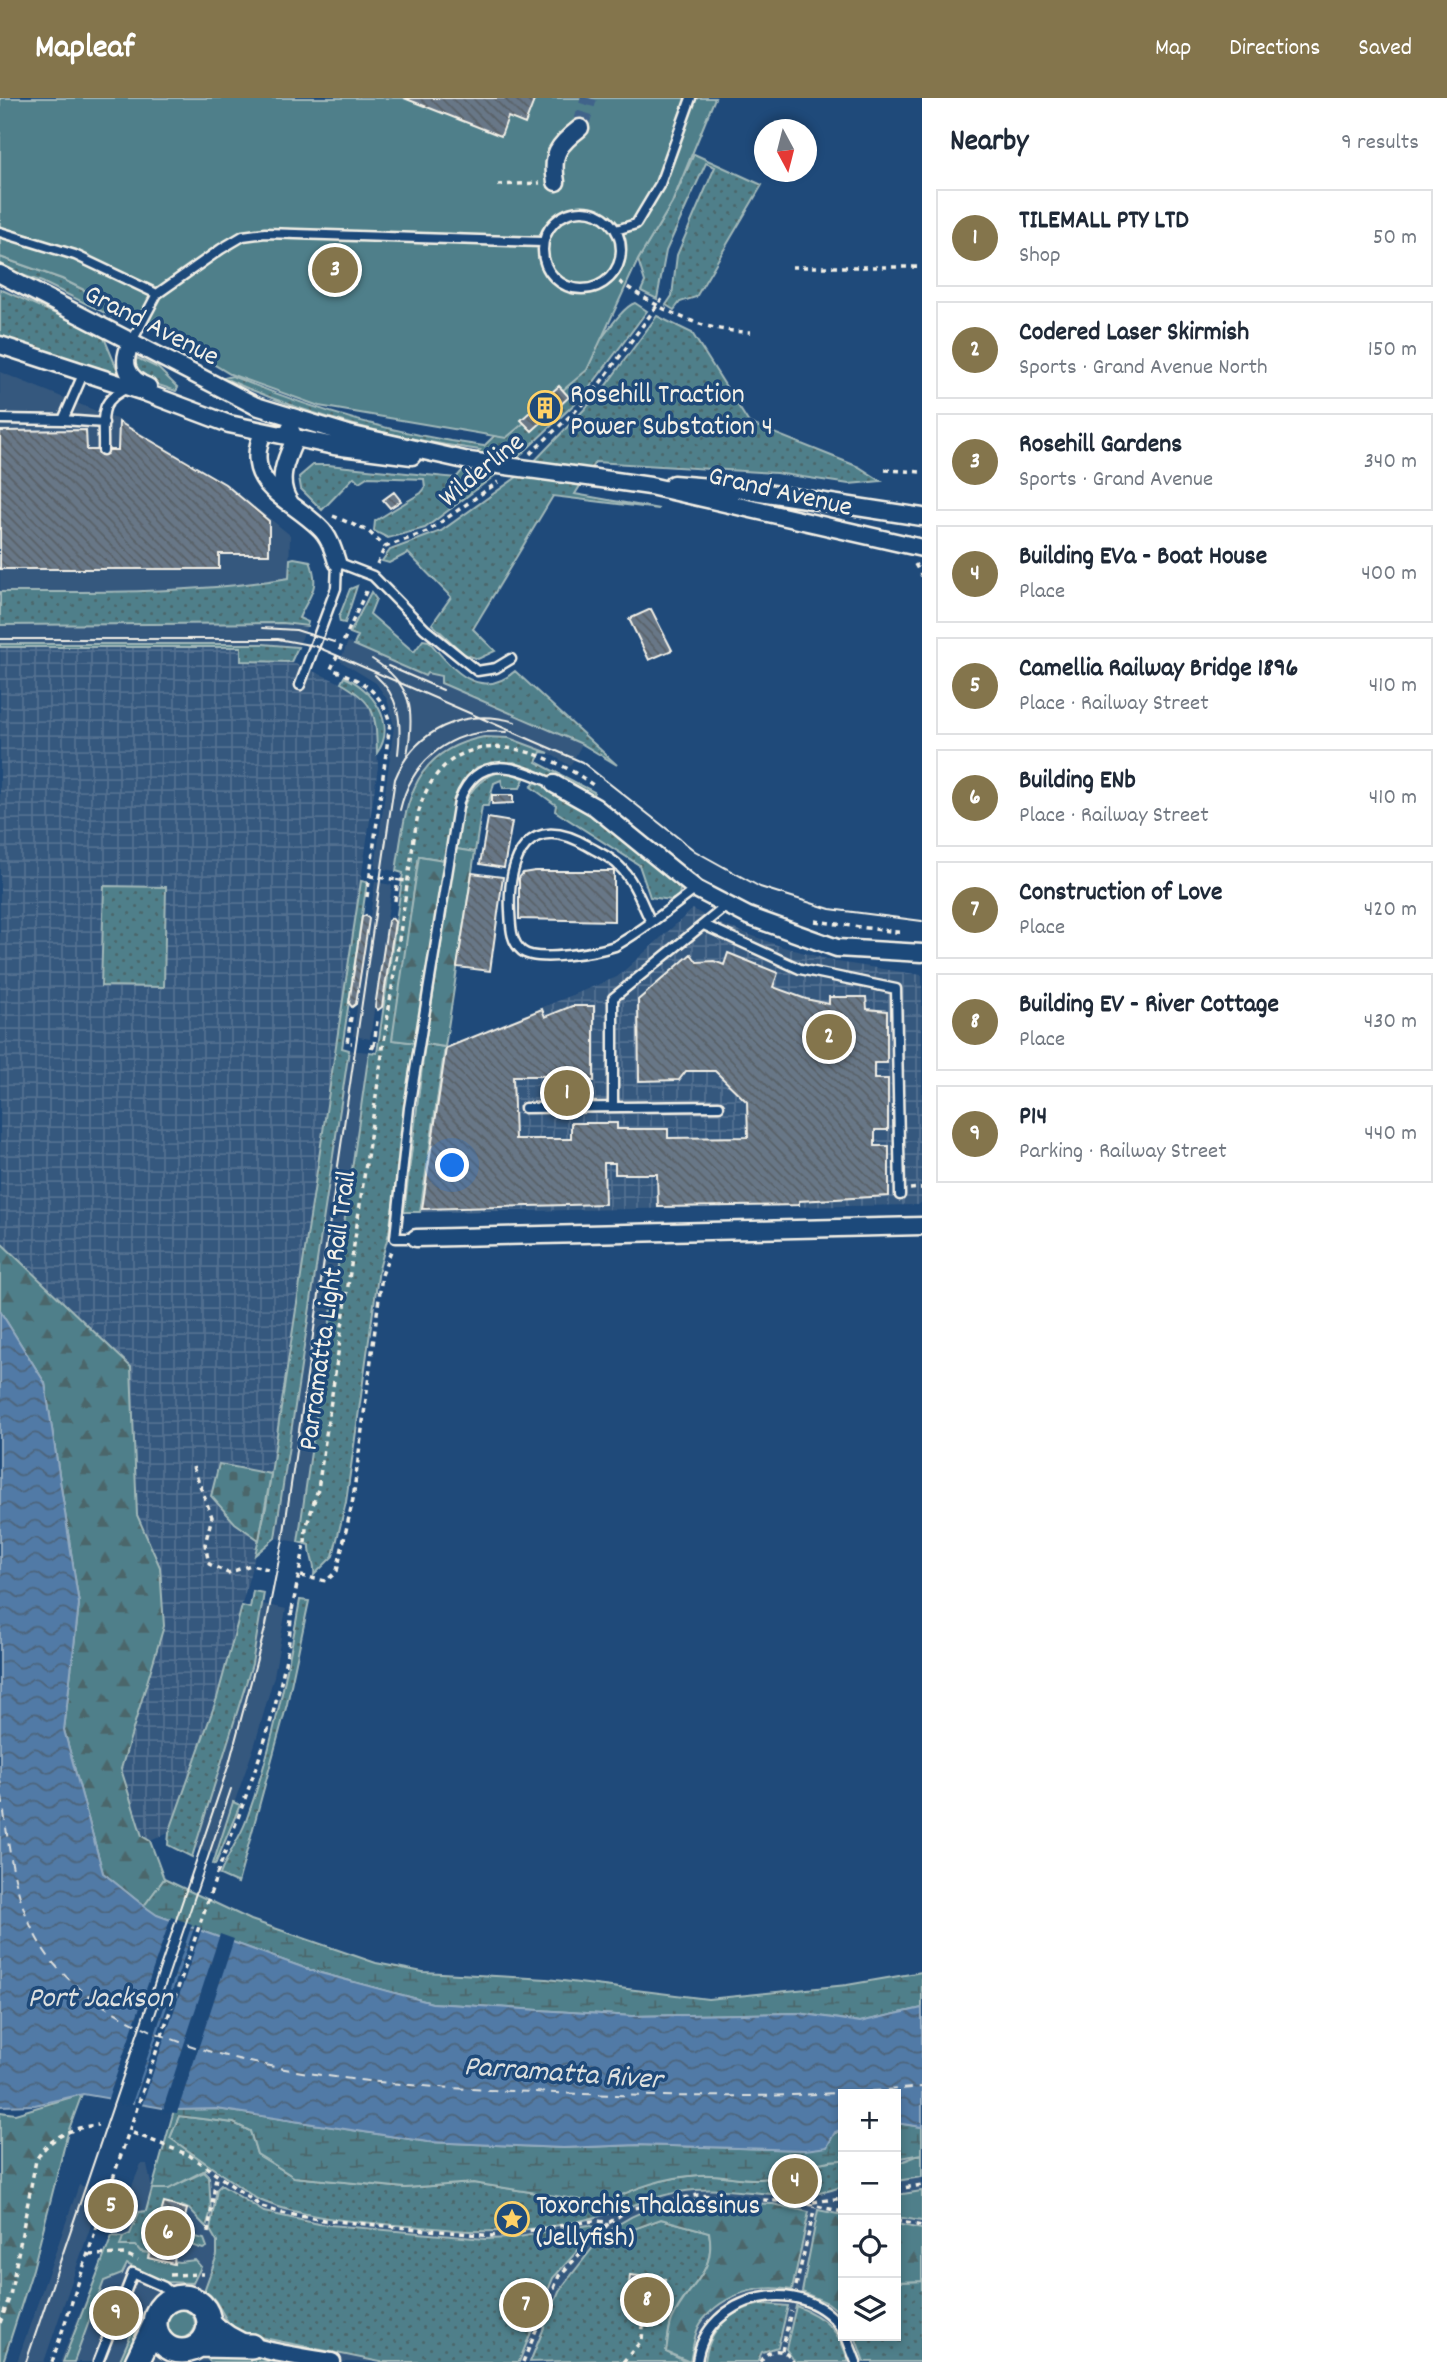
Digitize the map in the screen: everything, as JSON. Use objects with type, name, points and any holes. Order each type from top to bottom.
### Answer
[{"type":"street","points":[[556,182],[553,164],[561,143],[580,128]]},
{"type":"street","name":"Grand Avenue","points":[[0,274],[256,406],[284,416],[469,461]]},
{"type":"street","points":[[132,341],[125,366],[135,381],[184,402],[209,418]]},
{"type":"street","name":"Grand Avenue","points":[[0,345],[131,387],[209,418],[295,439],[382,453],[469,461],[629,482],[718,486],[922,517]]},
{"type":"street","points":[[292,505],[284,492],[282,476],[295,439],[284,416],[263,432],[256,457],[261,475],[270,488],[320,528],[337,562]]},
{"type":"street","name":"Grand Avenue","points":[[629,482],[922,548]]},
{"type":"street","points":[[554,784],[596,807],[696,889],[726,906],[774,927],[837,948],[922,953]]},
{"type":"street","points":[[416,1238],[922,1226]]},
{"type":"street","points":[[137,2362],[159,2309],[176,2297],[196,2300],[224,2333],[251,2346],[332,2362]]},
{"type":"street","points":[[185,2352],[208,2332],[209,2318]]},
{"type":"street","points":[[155,2324],[163,2343],[185,2352],[251,2346]]},
{"type":"lane","points":[[616,229],[636,224],[660,184],[691,98]]},
{"type":"lane","points":[[568,212],[595,212],[616,229],[621,254],[611,276],[597,286],[586,289],[562,284],[545,266],[542,242],[547,229],[568,212]]},
{"type":"lane","points":[[0,232],[75,255],[157,294]]},
{"type":"lane","points":[[132,341],[157,294],[213,253],[243,236],[265,233],[542,242]]},
{"type":"lane","points":[[63,420],[84,372]]},
{"type":"lane","points":[[103,450],[104,408],[112,395],[131,387]]},
{"type":"lane","points":[[0,419],[104,423]]},
{"type":"lane","points":[[300,685],[335,588],[337,562],[373,576],[425,629],[477,671],[496,668],[511,659]]},
{"type":"lane","points":[[416,1238],[396,1238],[410,1108],[459,801],[468,782],[493,767],[513,767],[554,784]]},
{"type":"lane","points":[[651,922],[620,866],[567,834],[552,832],[537,836],[524,847],[516,860],[510,901],[512,934],[515,943],[528,955],[546,956],[605,949],[624,941],[651,922],[696,889]]},
{"type":"lane","points":[[613,1107],[613,998],[726,906]]},
{"type":"lane","points":[[704,925],[800,970],[896,989],[900,1195]]},
{"type":"lane","points":[[525,1108],[719,1106]]},
{"type":"lane","points":[[98,2362],[133,2273],[164,2287],[176,2297]]},
{"type":"lane","points":[[697,2362],[706,2333],[730,2308],[759,2297],[793,2299],[819,2308],[838,2326]]},
{"type":"lane","points":[[848,2341],[856,2362]]},
{"type":"path","points":[[498,185],[556,182]]},
{"type":"path","points":[[792,267],[922,267]]},
{"type":"path","points":[[611,276],[657,307],[704,327],[751,332]]},
{"type":"path","name":"Wilderline","points":[[521,462],[590,397],[662,299]]},
{"type":"path","points":[[885,470],[922,472]]},
{"type":"path","name":"Wilderline","points":[[332,516],[368,531],[385,547],[427,532],[504,478]]},
{"type":"path","points":[[366,591],[331,669],[370,687],[383,704],[390,723],[367,897]]},
{"type":"path","name":"Parramatta Light Rail Trail","points":[[52,2362],[217,1874],[240,1818],[287,1653],[306,1528],[318,1489],[419,810],[429,785],[438,772],[450,761],[479,748],[508,746],[539,755],[596,788]]},
{"type":"path","points":[[370,876],[407,881]]},
{"type":"path","points":[[395,901],[398,879]]},
{"type":"path","points":[[811,920],[908,934]]},
{"type":"path","points":[[351,1017],[347,1043],[352,1043]]},
{"type":"path","points":[[377,1021],[372,1046],[383,1048]]},
{"type":"path","points":[[301,1576],[326,1581],[337,1571],[354,1499],[382,1275],[396,1238]]},
{"type":"path","points":[[193,1467],[212,1517],[205,1544],[209,1564],[228,1573],[251,1565],[268,1569]]},
{"type":"path","points":[[0,2323],[10,2296],[36,2160],[47,2145],[65,2132],[98,2125]]},
{"type":"path","points":[[133,2133],[189,2155],[262,2207],[324,2220],[492,2236],[593,2221],[610,2222]]},
{"type":"path","points":[[208,2233],[217,2176]]},
{"type":"path","points":[[901,2188],[922,2185]]},
{"type":"path","points":[[523,2362],[559,2276],[610,2222],[629,2209],[698,2195],[805,2203],[838,2199]]},
{"type":"path","points":[[805,2203],[838,2211]]},
{"type":"path","points":[[782,2351],[815,2207]]},
{"type":"path","points":[[901,2222],[922,2226]]},
{"type":"path","points":[[623,2362],[642,2340],[644,2314]]},
{"type":"path","points":[[760,2362],[767,2353],[782,2351]]},
{"type":"path","points":[[782,2351],[793,2362]]},
{"type":"shaded area","points":[[0,372],[121,421],[227,484],[290,535],[289,578],[200,590],[0,592]]},
{"type":"shaded area","points":[[283,623],[307,626],[298,647],[263,644],[0,644],[0,625]]},
{"type":"shaded area","points":[[348,642],[424,676],[426,673],[441,677],[441,683],[582,744],[570,766],[549,753],[509,738],[469,740],[445,750],[409,795],[396,871],[375,868],[394,726],[387,699],[376,683],[340,661]]},
{"type":"shaded area","points":[[0,647],[241,647],[271,660],[291,662],[341,683],[360,694],[372,708],[376,722],[378,767],[271,1474],[219,1464],[235,1523],[259,1540],[217,1698],[169,1833],[150,1841],[142,1836],[121,1769],[164,1626],[160,1567],[137,1515],[131,1368],[0,1242]]},
{"type":"shaded area","points":[[375,882],[392,885],[370,1039],[353,1036]]},
{"type":"shaded area","points":[[693,909],[715,922],[780,946],[837,962],[922,975],[922,1202],[918,1205],[420,1212],[445,1047],[617,977]]},
{"type":"shaded area","points":[[349,1050],[369,1052],[298,1542],[275,1538]]},
{"type":"shaded area","points":[[263,1604],[286,1609],[274,1676],[255,1744],[216,1855],[195,1848],[194,1843],[252,1664]]},
{"type":"shaded area","points":[[250,2131],[838,2157],[838,2341],[901,2341],[901,2158],[922,2154],[922,2362],[60,2362],[141,2164],[147,2164],[152,2189]]},
{"type":"shaded area","points":[[79,2185],[102,2193],[44,2362],[17,2362]]},
{"type":"green space","points":[[0,98],[715,98],[672,203],[638,260],[587,370],[506,438],[319,406],[230,374],[118,307],[62,279],[0,257]]},
{"type":"green space","points":[[694,154],[762,185],[696,297],[680,302],[674,310],[666,305],[672,296],[677,255],[715,167],[706,163],[666,251],[657,299],[641,291],[645,282],[638,260],[672,203]]},
{"type":"green space","points":[[0,257],[62,279],[118,307],[113,317],[42,282],[0,267]]},
{"type":"green space","points":[[0,289],[103,335],[120,376],[0,336]]},
{"type":"green space","points":[[635,303],[647,311],[584,395],[514,461],[425,528],[388,538],[374,531],[375,521],[421,493],[425,488],[424,479],[367,477],[359,482],[354,477],[322,510],[301,489],[299,477],[313,465],[328,465],[456,478],[480,450],[413,439],[349,424],[286,404],[224,378],[232,376],[356,420],[418,435],[484,446],[582,360],[619,316]]},
{"type":"green space","points":[[657,316],[692,333],[749,423],[859,467],[881,481],[849,484],[776,473],[595,462],[575,494],[659,509],[553,496],[473,629],[495,651],[478,659],[464,654],[432,624],[451,597],[408,553],[389,563],[382,561],[390,550],[441,531],[524,472],[601,392]]},
{"type":"green space","points":[[137,358],[158,368],[178,388],[176,391],[144,380],[135,365]]},
{"type":"green space","points":[[290,559],[310,561],[313,571],[314,585],[299,618],[308,622],[307,626],[283,623],[0,625],[0,592],[145,591],[253,583],[289,578]]},
{"type":"green space","points":[[357,586],[345,623],[340,622],[339,617],[350,589]]},
{"type":"green space","points":[[371,592],[376,599],[370,614],[414,652],[423,640],[429,641],[457,671],[478,683],[502,680],[515,671],[617,765],[582,744],[441,683],[441,676],[427,673],[425,676],[354,645],[358,636],[350,633]]},
{"type":"green space","points":[[0,644],[263,644],[298,647],[291,662],[241,661],[241,647],[0,647]]},
{"type":"green space","points":[[344,677],[364,689],[379,708],[385,730],[377,753],[372,711],[361,697],[341,683]]},
{"type":"green space","points":[[484,737],[509,738],[549,753],[541,752],[536,762],[594,792],[592,797],[514,762],[477,767],[458,790],[444,860],[419,856],[393,1040],[417,1043],[389,1233],[379,1269],[346,1502],[333,1556],[314,1575],[310,1545],[298,1542],[369,1052],[377,1053],[403,873],[396,871],[403,825],[415,786],[425,769],[440,755],[459,744]]},
{"type":"green space","points":[[496,773],[512,773],[524,779],[520,788],[503,788],[501,780],[494,783],[488,806],[482,806],[475,852],[456,849],[462,814],[470,794],[476,786]]},
{"type":"green space","points":[[536,782],[577,801],[658,865],[680,889],[679,897],[671,900],[650,897],[639,865],[555,811],[556,805],[531,787]]},
{"type":"green space","points":[[456,849],[475,852],[445,1047],[425,1044]]},
{"type":"green space","points":[[419,856],[444,860],[417,1043],[392,1040]]},
{"type":"green space","points":[[361,881],[367,882],[342,1048],[349,1050],[275,1538],[255,1555],[266,1507]]},
{"type":"green space","points":[[104,886],[166,887],[164,987],[101,986]]},
{"type":"green space","points":[[425,1044],[445,1047],[420,1212],[404,1212]]},
{"type":"green space","points":[[0,1242],[131,1367],[137,1515],[160,1567],[164,1626],[121,1769],[142,1836],[150,1841],[164,1879],[144,1906],[103,1873],[64,1730],[79,1604],[45,1383],[0,1311]]},
{"type":"green space","points":[[219,1464],[271,1474],[259,1540],[235,1523],[211,1496]]},
{"type":"green space","points":[[253,1591],[264,1593],[252,1664],[192,1857],[168,1845],[169,1833],[217,1698],[242,1606],[250,1608]]},
{"type":"green space","points":[[300,1600],[309,1601],[287,1704],[238,1883],[220,1875],[246,1821],[264,1767]]},
{"type":"green space","points":[[233,1802],[240,1805],[215,1865],[213,1864]]},
{"type":"green space","points":[[164,1879],[251,1920],[376,1963],[423,1972],[547,1979],[708,1999],[847,1985],[922,1972],[922,2008],[860,2022],[798,2013],[632,2016],[432,2003],[313,1971],[156,1915],[144,1906]]},
{"type":"green space","points":[[82,2094],[68,2132],[33,2269],[3,2362],[0,2362],[0,2112],[15,2114]]},
{"type":"green space","points":[[217,2109],[428,2142],[563,2148],[637,2145],[805,2150],[838,2132],[838,2160],[821,2162],[770,2178],[707,2175],[675,2178],[639,2188],[606,2204],[473,2183],[405,2188],[294,2177],[257,2154],[250,2131],[234,2123],[179,2116],[170,2138],[211,2167],[169,2189],[152,2189],[174,2110]]},
{"type":"green space","points":[[179,2116],[234,2123],[250,2131],[257,2154],[294,2177],[405,2188],[473,2183],[606,2204],[639,2188],[675,2178],[706,2175],[770,2178],[832,2160],[838,2160],[838,2188],[805,2195],[714,2189],[684,2191],[594,2218],[555,2226],[514,2230],[454,2230],[328,2218],[279,2207],[257,2199],[170,2138]]},
{"type":"green space","points":[[901,2124],[922,2127],[922,2154],[901,2158]]},
{"type":"green space","points":[[922,2154],[922,2177],[901,2180],[901,2162]]},
{"type":"green space","points":[[204,2172],[209,2177],[211,2211],[206,2227],[189,2209],[182,2206],[158,2231],[154,2231],[149,2253],[119,2246],[123,2237],[130,2234],[139,2212],[146,2211],[152,2189],[170,2188]]},
{"type":"green space","points":[[221,2185],[264,2212],[319,2224],[485,2239],[513,2238],[588,2225],[598,2228],[553,2278],[519,2362],[380,2362],[240,2333],[233,2328],[214,2299],[204,2291],[217,2255],[217,2242],[210,2230],[217,2189]]},
{"type":"green space","points":[[922,2191],[922,2221],[901,2218],[901,2194]]},
{"type":"green space","points":[[695,2201],[773,2204],[809,2212],[792,2290],[756,2290],[722,2303],[700,2324],[690,2362],[666,2352],[668,2336],[678,2308],[699,2279],[709,2259],[709,2232],[661,2219],[617,2235],[607,2248],[598,2241],[632,2216],[654,2208]]},
{"type":"green space","points":[[818,2210],[838,2214],[838,2311],[828,2303],[802,2292]]},
{"type":"green space","points":[[661,2219],[709,2232],[709,2259],[699,2279],[678,2308],[669,2331],[666,2352],[686,2362],[530,2362],[559,2291],[598,2241],[607,2248],[617,2235]]},
{"type":"green space","points":[[901,2225],[922,2229],[922,2281],[901,2282]]},
{"type":"green space","points":[[181,2234],[204,2239],[207,2247],[203,2249],[191,2245],[192,2240]]},
{"type":"green space","points":[[112,2236],[123,2237],[120,2246],[136,2246],[141,2252],[149,2253],[148,2257],[179,2262],[195,2260],[201,2267],[193,2283],[164,2282],[127,2264],[122,2274],[104,2281],[74,2362],[63,2362]]},
{"type":"green space","points":[[922,2281],[922,2362],[864,2362],[857,2341],[901,2341],[901,2282]]},
{"type":"green space","points":[[764,2304],[788,2306],[778,2347],[762,2352],[757,2362],[705,2362],[711,2340],[724,2322],[742,2310]]},
{"type":"green space","points":[[796,2306],[830,2326],[841,2342],[848,2362],[795,2362],[786,2349]]},
{"type":"green space","points":[[181,2310],[191,2314],[195,2324],[191,2334],[181,2338],[171,2334],[167,2324],[171,2314]]},
{"type":"green space","points":[[141,2312],[140,2329],[127,2362],[119,2362]]},
{"type":"green space","points":[[219,2350],[285,2362],[210,2362],[206,2357]]},
{"type":"water","name":"Port Jackson","points":[[0,1311],[45,1383],[79,1604],[64,1730],[103,1873],[144,1906],[157,1915],[313,1971],[432,2003],[632,2016],[798,2013],[860,2022],[922,2008],[922,2127],[901,2124],[901,2089],[838,2089],[838,2131],[827,2147],[805,2150],[637,2145],[563,2148],[428,2142],[217,2109],[174,2110],[83,2094],[35,2105],[0,2106]]},
{"type":"pier","points":[[171,1917],[192,1924],[131,2106],[107,2102]]},
{"type":"pier","points":[[195,1925],[202,1928],[141,2108],[133,2106]]},
{"type":"pier","points":[[220,1934],[234,1939],[177,2113],[162,2112]]},
{"type":"building","points":[[404,98],[535,98],[525,124],[508,117],[501,136]]},
{"type":"building","name":"Rosehill Traction Power Substation 4","points":[[559,386],[569,397],[532,431],[521,420]]},
{"type":"building","points":[[119,422],[225,484],[269,521],[269,554],[219,554],[219,569],[0,569],[0,431],[86,430],[87,450],[118,450]]},
{"type":"building","points":[[394,492],[401,501],[390,508],[383,500]]},
{"type":"building","points":[[651,609],[672,650],[649,660],[629,619]]},
{"type":"building","points":[[492,795],[513,795],[513,803],[492,804]]},
{"type":"building","points":[[488,818],[512,822],[504,868],[480,864]]},
{"type":"building","points":[[614,871],[614,921],[519,919],[519,878],[523,873]]},
{"type":"building","points":[[472,873],[503,877],[490,971],[457,967]]},
{"type":"building","points":[[366,915],[369,919],[356,1004],[352,1007],[349,1003],[362,917]]},
{"type":"building","points":[[392,918],[395,922],[382,1007],[378,1010],[375,1007],[388,921]]},
{"type":"building","points":[[728,953],[778,973],[773,987],[829,1004],[829,997],[866,997],[867,1009],[887,1011],[887,1063],[874,1063],[874,1079],[888,1079],[888,1130],[875,1130],[875,1146],[889,1146],[889,1196],[799,1201],[799,1205],[658,1207],[657,1174],[615,1174],[615,1163],[604,1163],[605,1204],[422,1209],[446,1048],[542,1009],[545,1017],[572,1006],[594,1006],[594,1081],[555,1081],[555,1076],[513,1076],[515,1139],[571,1139],[571,1123],[617,1123],[617,1129],[668,1129],[668,1138],[748,1137],[747,1102],[715,1071],[686,1071],[679,1080],[639,1081],[638,1000],[691,954],[697,962],[714,961],[724,965]]},
{"type":"building","points":[[788,2169],[800,2170],[801,2192],[790,2193]]},
{"type":"building","points":[[164,2203],[187,2209],[179,2243],[176,2242],[174,2264],[148,2258]]},
{"type":"building","points":[[630,2275],[665,2279],[659,2322],[647,2321],[648,2314],[633,2309],[632,2297],[628,2296]]},
{"type":"ferry route","points":[[0,1780],[10,1853],[21,1902],[30,1925],[56,1966],[99,2003],[152,2031],[214,2053],[280,2068],[347,2078],[477,2089],[728,2096],[825,2094],[922,2087]]},
{"type":"tunnel","points":[[580,128],[589,98]]},
{"type":"tram line","points":[[262,628],[296,630],[334,642]]},
{"type":"tram line","points":[[0,639],[278,639],[315,646],[582,762],[695,851],[760,887],[830,909],[922,921]]},
{"type":"tram line","points":[[372,659],[396,679],[408,700],[411,725],[407,755]]},
{"type":"tram line","points":[[388,666],[443,690]]},
{"type":"tram line","points":[[375,675],[390,692],[397,711],[400,731],[398,754]]},
{"type":"tram line","points":[[26,2362],[229,1764],[266,1625],[283,1539],[395,779],[415,747],[443,726],[478,718],[515,722]]},
{"type":"tram line","points":[[400,810],[414,776],[438,750],[469,735],[507,732]]},
{"type":"tram line","points":[[154,2018],[231,1789]]},
{"type":"place","name":"Rosehill Gardens","points":[[335,270]]},
{"type":"place","name":"Rosehill Traction Power Substation 4","points":[[545,408]]},
{"type":"place","name":"Codered Laser Skirmish","points":[[829,1037]]},
{"type":"place","name":"TILEMALL PTY LTD","points":[[567,1093]]},
{"type":"place","name":"Building EVa - Boat House","points":[[795,2181]]},
{"type":"place","name":"Camellia Railway Bridge 1896","points":[[111,2206]]},
{"type":"place","name":"Toxorchis Thalassinus (Jellyfish)","points":[[512,2219]]},
{"type":"place","name":"Building ENb","points":[[168,2233]]},
{"type":"place","name":"Building EV - River Cottage","points":[[647,2300]]},
{"type":"place","name":"Construction of Love","points":[[526,2305]]},
{"type":"place","name":"P14","points":[[116,2313]]},
{"type":"water label","name":"Parramatta River","points":[[563,2071]]}]
